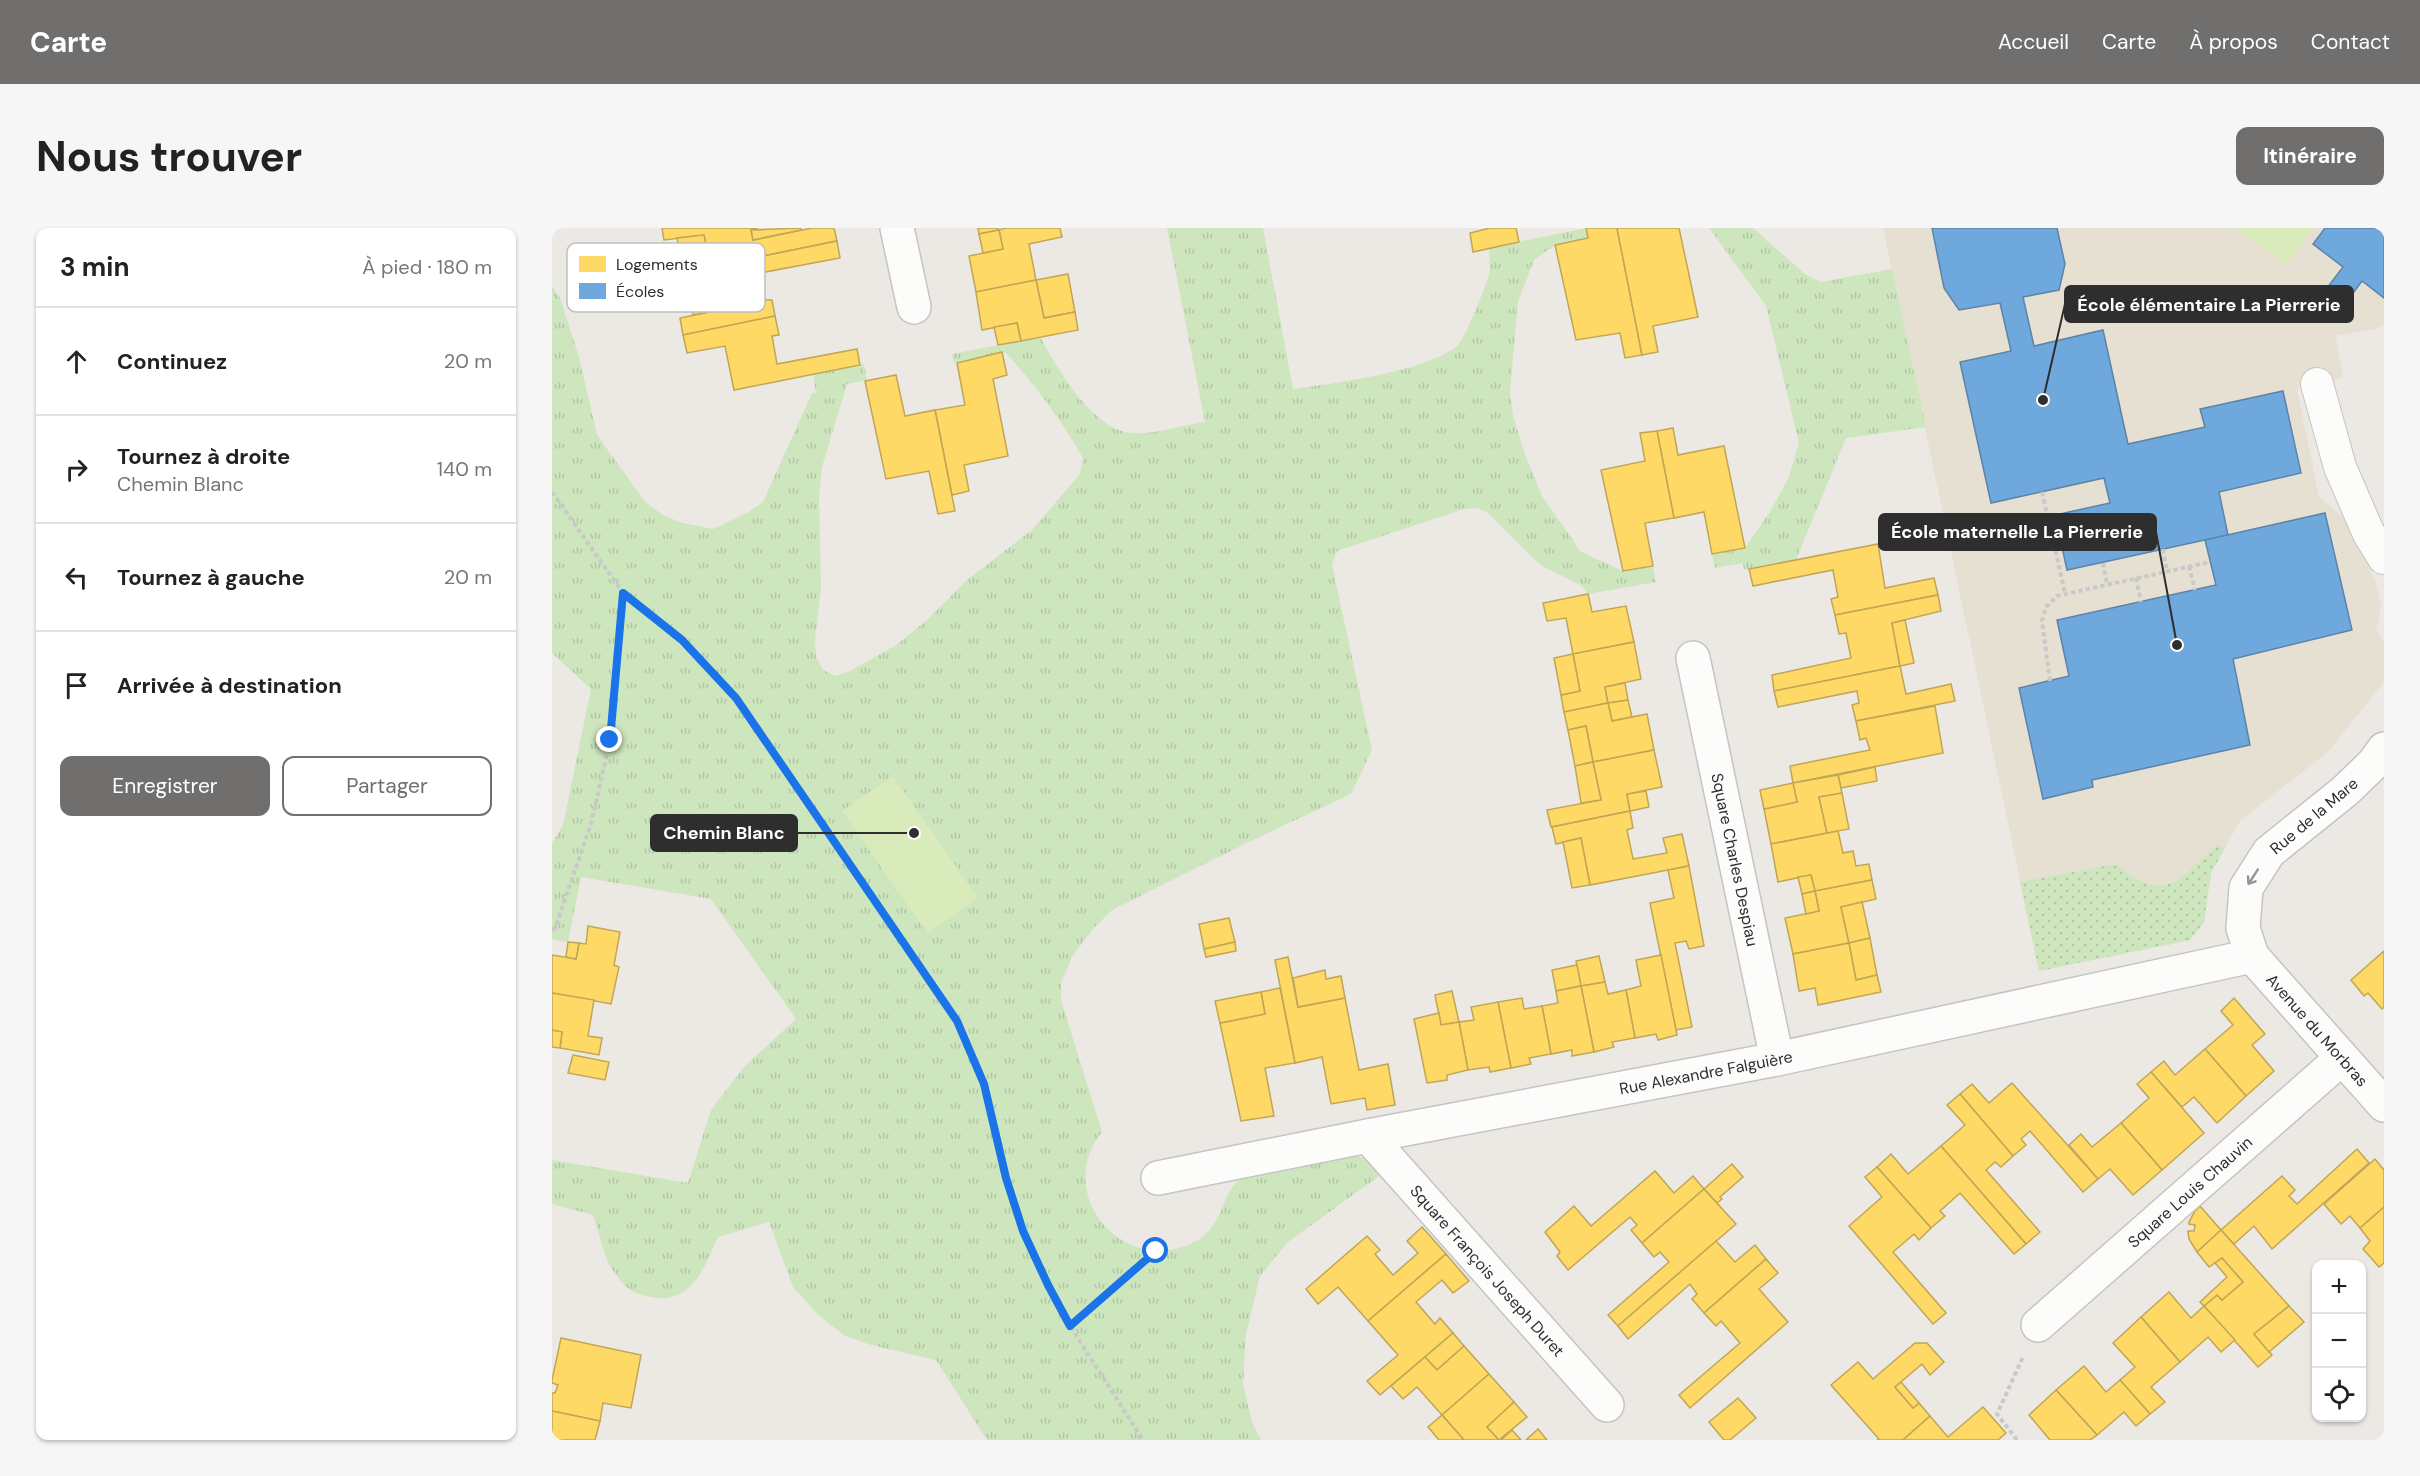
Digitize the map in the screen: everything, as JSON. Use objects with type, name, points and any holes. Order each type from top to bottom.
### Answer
[{"type":"street","points":[[897,228],[914,308]]},
{"type":"street","points":[[2317,384],[2340,467],[2368,532],[2384,558]]},
{"type":"street","name":"Square Charles Despiau","points":[[1693,658],[1778,1059]]},
{"type":"street","name":"Rue de la Mare","points":[[2252,956],[2243,928],[2246,888],[2269,852],[2345,791],[2373,765],[2384,749]]},
{"type":"street","name":"Rue Alexandre Falguière","points":[[1158,1179],[1368,1136],[1778,1059],[2252,956]]},
{"type":"street","name":"Avenue du Morbras","points":[[2252,956],[2384,1105]]},
{"type":"street","name":"Square Louis Chauvin","points":[[2038,1325],[2342,1058]]},
{"type":"street","name":"Square François Joseph Duret","points":[[1368,1136],[1607,1405]]},
{"type":"path","points":[[552,492],[623,593],[682,640],[736,698],[957,1021],[984,1084],[1006,1178],[1023,1231],[1070,1326],[1143,1440]]},
{"type":"path","points":[[2042,492],[2065,593]]},
{"type":"path","points":[[2163,549],[2167,571]]},
{"type":"path","points":[[2103,562],[2107,584]]},
{"type":"path","points":[[2050,681],[2042,616],[2049,603],[2057,596],[2210,562]]},
{"type":"path","points":[[2189,566],[2195,590]]},
{"type":"path","points":[[2136,578],[2141,602]]},
{"type":"path","points":[[552,930],[555,928],[591,824],[610,740],[623,593]]},
{"type":"path","points":[[1070,1326],[1156,1251]]},
{"type":"path","points":[[2017,1440],[1997,1414],[2038,1325]]},
{"type":"shaded area","points":[[1883,228],[2384,228],[2384,324],[2376,329],[2336,336],[2343,378],[2297,388],[2319,497],[2348,521],[2375,580],[2381,605],[2379,622],[2376,627],[2384,643],[2384,682],[2328,752],[2240,821],[2211,873],[2204,922],[2190,940],[2039,971]]},
{"type":"green space","points":[[1167,228],[1263,228],[1293,389],[1379,375],[1424,363],[1442,355],[1457,346],[1475,313],[1489,275],[1489,248],[1586,228],[1588,238],[1555,245],[1534,260],[1518,301],[1510,392],[1513,416],[1542,496],[1581,552],[1623,571],[1653,566],[1656,582],[1588,594],[1582,586],[1540,565],[1488,513],[1477,508],[1464,509],[1337,551],[1332,565],[1372,750],[1351,794],[1112,910],[1092,930],[1072,957],[1061,983],[1061,1000],[1102,1132],[1089,1155],[1085,1178],[1090,1201],[1101,1221],[1117,1237],[1138,1247],[1162,1251],[1188,1245],[1210,1230],[1230,1191],[1244,1176],[1352,1155],[1368,1159],[1382,1174],[1288,1242],[1260,1276],[1246,1334],[1243,1384],[1252,1422],[1261,1440],[987,1440],[936,1360],[871,1345],[845,1336],[818,1315],[793,1287],[769,1222],[718,1237],[701,1272],[686,1290],[676,1296],[650,1297],[629,1289],[614,1272],[607,1260],[593,1215],[552,1204],[552,1160],[688,1183],[711,1110],[745,1066],[796,1019],[711,899],[581,877],[568,942],[552,939],[552,843],[563,825],[591,689],[552,653],[552,286],[560,298],[579,357],[597,435],[645,502],[663,515],[682,523],[713,529],[749,512],[763,502],[812,393],[816,393],[813,374],[864,364],[867,380],[847,384],[822,467],[819,496],[821,590],[815,639],[816,657],[823,670],[835,676],[848,672],[895,646],[927,620],[968,579],[1032,530],[1080,474],[1083,458],[1075,444],[1048,404],[1006,353],[954,363],[952,354],[1040,337],[1078,396],[1103,421],[1117,429],[1131,433],[1148,433],[1205,422]]},
{"type":"green space","points":[[1709,228],[1753,228],[1806,275],[1821,282],[1892,269],[1926,427],[1846,438],[1796,560],[1744,570],[1743,563],[1715,568],[1712,554],[1745,548],[1770,512],[1788,479],[1799,443],[1766,306]]},
{"type":"green space","points":[[2236,228],[2313,228],[2286,265]]},
{"type":"green space","points":[[893,776],[978,898],[927,933],[842,811]]},
{"type":"green space","points":[[2217,845],[2225,848],[2211,873],[2204,922],[2190,940],[2039,971],[2020,882],[2116,864],[2133,877],[2147,884],[2159,886],[2181,877]]},
{"type":"building: Logements","points":[[662,228],[758,228],[751,230],[753,240],[812,228],[834,228],[837,241],[765,256],[765,243],[706,243],[704,235],[664,240]]},
{"type":"building: Logements","points":[[801,228],[801,230],[753,240],[751,230]]},
{"type":"building: Logements","points":[[978,228],[998,228],[999,230],[979,234]]},
{"type":"building: Logements","points":[[1060,228],[1062,237],[1029,244],[1036,280],[976,292],[969,256],[1003,249],[999,230]]},
{"type":"building: Logements","points":[[1490,228],[1516,228],[1519,242],[1473,252],[1470,233]]},
{"type":"building: Logements","points":[[1586,228],[1617,228],[1642,355],[1625,358],[1620,333],[1576,340],[1555,245],[1588,238]]},
{"type":"building: Logements","points":[[1617,228],[1679,228],[1698,317],[1653,326],[1658,352],[1642,355]]},
{"type":"building: Logements","points":[[999,230],[1003,249],[983,253],[979,234]]},
{"type":"building: Logements","points":[[704,235],[706,243],[678,243],[677,238]]},
{"type":"building: Logements","points":[[837,241],[840,258],[765,272],[765,256]]},
{"type":"building: Logements","points":[[1068,274],[1075,312],[1044,318],[1036,280]]},
{"type":"building: Logements","points":[[1036,280],[1044,318],[1075,312],[1078,330],[1021,341],[1017,323],[982,330],[976,292]]},
{"type":"building: Logements","points":[[765,300],[772,300],[775,316],[683,335],[680,318],[709,312],[765,312]]},
{"type":"building: Logements","points":[[692,312],[709,312],[693,315]]},
{"type":"building: Logements","points":[[775,316],[779,335],[772,336],[777,364],[857,349],[860,365],[734,390],[725,346],[687,353],[683,335]]},
{"type":"building: Logements","points":[[1017,323],[1021,341],[998,345],[994,327]]},
{"type":"building: Logements","points":[[1002,352],[1007,375],[993,379],[1008,456],[964,465],[969,491],[952,495],[935,410],[965,405],[957,363]]},
{"type":"building: Logements","points":[[896,375],[905,416],[935,410],[955,511],[938,514],[929,471],[886,479],[865,381]]},
{"type":"building: Logements","points":[[1673,428],[1678,455],[1724,446],[1745,548],[1712,554],[1704,512],[1674,518],[1657,431]]},
{"type":"building: Logements","points":[[1657,431],[1674,518],[1645,523],[1653,566],[1623,571],[1601,470],[1645,461],[1640,433]]},
{"type":"building: Logements","points":[[1878,544],[1885,588],[1934,578],[1938,595],[1835,615],[1831,599],[1838,597],[1833,570],[1753,586],[1749,569]]},
{"type":"building: Logements","points":[[1588,594],[1592,612],[1626,606],[1634,642],[1573,654],[1566,618],[1547,621],[1543,603]]},
{"type":"building: Logements","points":[[1938,595],[1941,611],[1892,623],[1900,666],[1774,691],[1772,675],[1851,658],[1846,633],[1839,634],[1835,615]]},
{"type":"building: Logements","points":[[1905,620],[1914,663],[1900,666],[1892,623]]},
{"type":"building: Logements","points":[[1634,642],[1641,679],[1605,687],[1608,703],[1564,712],[1561,695],[1580,691],[1573,654]]},
{"type":"building: Logements","points":[[1573,654],[1580,691],[1561,695],[1554,658]]},
{"type":"building: Logements","points":[[1900,666],[1906,694],[1951,684],[1955,701],[1856,721],[1852,705],[1859,703],[1857,691],[1778,707],[1774,691]]},
{"type":"building: Logements","points":[[1625,683],[1628,700],[1608,703],[1605,687]]},
{"type":"building: Logements","points":[[1628,700],[1632,717],[1612,721],[1608,703]]},
{"type":"building: Logements","points":[[1608,703],[1612,721],[1647,714],[1654,750],[1593,762],[1586,726],[1568,730],[1564,712]]},
{"type":"building: Logements","points":[[1935,706],[1943,753],[1793,783],[1790,766],[1870,750],[1866,738],[1860,740],[1856,721]]},
{"type":"building: Logements","points":[[1586,726],[1593,762],[1575,766],[1568,730]]},
{"type":"building: Logements","points":[[1654,750],[1662,787],[1627,794],[1630,811],[1551,827],[1547,810],[1601,800],[1593,762]]},
{"type":"building: Logements","points":[[1593,762],[1601,800],[1581,803],[1575,766]]},
{"type":"building: Logements","points":[[1875,767],[1877,781],[1841,788],[1838,775]]},
{"type":"building: Logements","points":[[1838,775],[1842,793],[1819,797],[1827,833],[1771,844],[1764,809],[1797,802],[1793,783]]},
{"type":"building: Logements","points":[[1793,783],[1797,802],[1764,809],[1760,790]]},
{"type":"building: Logements","points":[[1646,791],[1649,807],[1630,811],[1627,794]]},
{"type":"building: Logements","points":[[1842,793],[1849,829],[1827,833],[1819,797]]},
{"type":"building: Logements","points":[[1630,811],[1633,828],[1627,830],[1633,859],[1667,853],[1663,838],[1682,834],[1689,866],[1590,885],[1581,838],[1556,844],[1552,827]]},
{"type":"building: Logements","points":[[1838,831],[1843,853],[1853,851],[1856,866],[1869,864],[1872,880],[1815,891],[1811,875],[1778,882],[1771,844]]},
{"type":"building: Logements","points":[[1581,838],[1590,885],[1572,888],[1563,842]]},
{"type":"building: Logements","points":[[1689,866],[1704,946],[1689,949],[1686,941],[1675,943],[1692,1027],[1676,1030],[1650,903],[1674,898],[1668,870]]},
{"type":"building: Logements","points":[[1811,875],[1815,891],[1802,894],[1798,877]]},
{"type":"building: Logements","points":[[1872,880],[1876,899],[1841,907],[1849,943],[1793,954],[1785,918],[1819,911],[1815,891]]},
{"type":"building: Logements","points":[[1815,891],[1819,911],[1806,914],[1802,894]]},
{"type":"building: Logements","points":[[1862,902],[1870,938],[1849,943],[1841,907]]},
{"type":"building: Logements","points":[[1229,918],[1235,942],[1204,949],[1199,924]]},
{"type":"building: Logements","points":[[588,926],[620,932],[614,965],[619,967],[611,1004],[552,993],[552,955],[576,959],[579,943],[586,944]]},
{"type":"building: Logements","points":[[1870,938],[1877,975],[1856,980],[1849,943]]},
{"type":"building: Logements","points":[[568,942],[579,943],[576,959],[566,957]]},
{"type":"building: Logements","points":[[1235,942],[1236,951],[1206,957],[1204,949]]},
{"type":"building: Logements","points":[[1849,943],[1856,980],[1877,975],[1881,992],[1818,1005],[1815,988],[1799,991],[1793,954]]},
{"type":"building: Logements","points":[[2384,951],[2384,1007],[2382,1009],[2368,993],[2364,996],[2351,980]]},
{"type":"building: Logements","points":[[1661,955],[1677,1035],[1658,1040],[1656,1034],[1635,1038],[1626,990],[1641,986],[1636,960]]},
{"type":"building: Logements","points":[[1599,956],[1605,982],[1581,986],[1576,961]]},
{"type":"building: Logements","points":[[1288,957],[1298,1007],[1345,998],[1359,1070],[1388,1064],[1395,1105],[1367,1110],[1365,1098],[1331,1104],[1322,1057],[1295,1063],[1275,960]]},
{"type":"building: Logements","points":[[1577,965],[1581,986],[1556,991],[1552,970]]},
{"type":"building: Logements","points":[[1325,970],[1326,979],[1341,976],[1345,998],[1298,1007],[1293,978]]},
{"type":"building: Logements","points":[[1605,982],[1608,994],[1626,990],[1635,1038],[1612,1042],[1614,1047],[1594,1052],[1581,986]]},
{"type":"building: Logements","points":[[1581,986],[1594,1052],[1572,1056],[1572,1050],[1551,1054],[1542,1006],[1558,1003],[1556,991]]},
{"type":"building: Logements","points":[[1280,988],[1295,1063],[1265,1068],[1274,1116],[1241,1121],[1220,1023],[1265,1014],[1261,992]]},
{"type":"building: Logements","points":[[1452,991],[1459,1022],[1441,1025],[1435,995]]},
{"type":"building: Logements","points":[[1261,992],[1265,1014],[1220,1023],[1215,1001]]},
{"type":"building: Logements","points":[[552,993],[594,1000],[588,1036],[602,1038],[599,1055],[560,1048],[562,1032],[552,1030]]},
{"type":"building: Logements","points":[[1522,998],[1524,1009],[1542,1006],[1551,1054],[1529,1058],[1531,1064],[1511,1068],[1498,1002]]},
{"type":"building: Logements","points":[[2234,998],[2265,1034],[2252,1045],[2274,1071],[2246,1096],[2205,1049],[2233,1025],[2221,1011]]},
{"type":"building: Logements","points":[[1498,1002],[1511,1068],[1490,1072],[1489,1067],[1468,1070],[1459,1022],[1474,1020],[1471,1007]]},
{"type":"building: Logements","points":[[1439,1013],[1441,1025],[1459,1022],[1468,1070],[1447,1075],[1447,1080],[1427,1083],[1414,1019]]},
{"type":"building: Logements","points":[[552,1030],[562,1032],[560,1048],[552,1047]]},
{"type":"building: Logements","points":[[2205,1049],[2246,1096],[2217,1123],[2194,1097],[2182,1107],[2151,1072],[2164,1061],[2175,1075]]},
{"type":"building: Logements","points":[[573,1055],[609,1062],[605,1080],[568,1073]]},
{"type":"building: Logements","points":[[2151,1072],[2204,1133],[2162,1170],[2121,1123],[2149,1098],[2137,1084]]},
{"type":"building: Logements","points":[[2012,1083],[2098,1179],[2083,1192],[2030,1131],[2021,1139],[2026,1145],[2013,1156],[1960,1094],[1972,1084],[1989,1103]]},
{"type":"building: Logements","points":[[1960,1094],[2013,1156],[2001,1167],[1995,1162],[1986,1170],[2040,1232],[2026,1244],[1941,1146],[1965,1125],[1947,1105]]},
{"type":"building: Logements","points":[[2121,1123],[2162,1170],[2133,1195],[2110,1169],[2098,1179],[2069,1145],[2081,1134],[2092,1147]]},
{"type":"building: Logements","points":[[1941,1146],[2026,1244],[2014,1254],[1960,1193],[1940,1211],[1945,1216],[1931,1228],[1877,1167],[1891,1154],[1908,1174]]},
{"type":"building: Logements","points":[[2357,1149],[2369,1163],[2272,1249],[2254,1226],[2234,1244],[2221,1230],[2282,1176],[2295,1190],[2289,1196],[2297,1204]]},
{"type":"building: Logements","points":[[2375,1159],[2384,1170],[2384,1207],[2360,1228],[2350,1216],[2341,1224],[2324,1204]]},
{"type":"building: Logements","points":[[1732,1164],[1743,1177],[1720,1197],[1722,1199],[1717,1203],[1704,1189]]},
{"type":"building: Logements","points":[[1877,1167],[1931,1228],[1919,1240],[1914,1234],[1893,1252],[1946,1313],[1933,1324],[1849,1226],[1882,1197],[1865,1177]]},
{"type":"building: Logements","points":[[1655,1171],[1674,1193],[1693,1176],[1704,1189],[1642,1243],[1631,1230],[1637,1225],[1630,1217],[1568,1270],[1557,1256],[1560,1252],[1545,1232],[1574,1206],[1591,1226]]},
{"type":"building: Logements","points":[[1704,1189],[1736,1224],[1618,1326],[1608,1315],[1669,1262],[1660,1252],[1654,1257],[1642,1243]]},
{"type":"building: Logements","points":[[2200,1206],[2221,1230],[2197,1252],[2189,1239],[2188,1231],[2194,1231],[2195,1225],[2189,1222]]},
{"type":"building: Logements","points":[[2384,1207],[2384,1263],[2379,1267],[2363,1249],[2370,1241],[2360,1228]]},
{"type":"building: Logements","points":[[1422,1227],[1446,1254],[1368,1321],[1338,1287],[1318,1304],[1306,1289],[1367,1236],[1380,1250],[1375,1254],[1393,1275],[1418,1253],[1407,1241]]},
{"type":"building: Logements","points":[[2221,1230],[2289,1306],[2254,1334],[2272,1355],[2258,1367],[2204,1306],[2217,1295],[2222,1300],[2243,1282],[2222,1258],[2209,1267],[2197,1252]]},
{"type":"building: Logements","points":[[1716,1241],[1735,1262],[1755,1245],[1766,1259],[1704,1313],[1692,1299],[1697,1294],[1690,1284],[1628,1339],[1618,1326]]},
{"type":"building: Logements","points":[[1446,1254],[1469,1281],[1453,1293],[1442,1280],[1416,1302],[1435,1324],[1440,1318],[1453,1333],[1380,1395],[1367,1381],[1398,1355],[1368,1321]]},
{"type":"building: Logements","points":[[2222,1258],[2243,1282],[2222,1300],[2217,1295],[2204,1306],[2200,1302],[2227,1277],[2215,1263]]},
{"type":"building: Logements","points":[[1766,1259],[1778,1273],[1759,1289],[1788,1322],[1690,1408],[1679,1395],[1740,1343],[1721,1321],[1716,1326],[1704,1313]]},
{"type":"building: Logements","points":[[2169,1292],[2191,1318],[2204,1306],[2235,1340],[2221,1352],[2208,1337],[2180,1362],[2141,1317]]},
{"type":"building: Logements","points":[[2289,1306],[2304,1322],[2269,1352],[2254,1334]]},
{"type":"building: Logements","points":[[2141,1317],[2180,1362],[2151,1387],[2165,1402],[2150,1414],[2120,1380],[2135,1367],[2113,1343]]},
{"type":"building: Logements","points":[[1453,1333],[1464,1346],[1437,1370],[1425,1357]]},
{"type":"building: Logements","points":[[561,1338],[641,1355],[631,1408],[603,1403],[600,1421],[552,1411],[552,1393],[555,1393],[558,1385],[552,1383],[552,1380]]},
{"type":"building: Logements","points":[[1915,1343],[1927,1343],[1944,1362],[1930,1375],[1922,1364],[1895,1387],[1913,1408],[1919,1403],[1930,1416],[1903,1440],[1877,1440],[1879,1439],[1831,1385],[1858,1362],[1873,1379]]},
{"type":"building: Logements","points":[[1464,1346],[1489,1374],[1442,1415],[1417,1387],[1403,1399],[1391,1386],[1425,1357],[1437,1370]]},
{"type":"building: Logements","points":[[2084,1366],[2106,1392],[2120,1380],[2150,1414],[2136,1426],[2124,1412],[2097,1435],[2056,1390]]},
{"type":"building: Logements","points":[[1489,1374],[1514,1402],[1487,1427],[1499,1440],[1464,1440],[1442,1415]]},
{"type":"building: Logements","points":[[1901,1382],[1919,1403],[1913,1408],[1895,1387]]},
{"type":"building: Logements","points":[[2056,1390],[2097,1435],[2090,1440],[2050,1440],[2029,1415]]},
{"type":"building: Logements","points":[[1738,1398],[1756,1418],[1730,1440],[1724,1440],[1709,1422]]},
{"type":"building: Logements","points":[[1514,1402],[1527,1417],[1499,1440],[1487,1427]]},
{"type":"building: Logements","points":[[1983,1407],[2006,1433],[1998,1440],[1903,1440],[1930,1416],[1948,1437]]},
{"type":"building: Logements","points":[[552,1411],[600,1421],[595,1440],[552,1440]]},
{"type":"building: Logements","points":[[1442,1415],[1464,1440],[1439,1440],[1428,1427]]},
{"type":"building: Logements","points":[[1538,1429],[1547,1440],[1526,1440]]},
{"type":"building: Logements","points":[[1512,1430],[1521,1440],[1501,1440]]},
{"type":"building: Écoles","points":[[1932,228],[2057,228],[2065,264],[2059,290],[2023,297],[2034,346],[2103,330],[2128,444],[2205,427],[2200,409],[2283,391],[2301,473],[2219,492],[2228,535],[2067,570],[2055,515],[2110,503],[2104,478],[1991,503],[1960,362],[2011,351],[2000,303],[1959,310],[1944,288]]},
{"type":"building: Écoles","points":[[2325,228],[2384,228],[2384,298],[2362,281],[2342,308],[2323,293],[2343,267],[2313,244]]},
{"type":"building: Écoles","points":[[2325,513],[2352,630],[2233,659],[2250,745],[2092,780],[2093,787],[2043,799],[2019,688],[2069,676],[2057,620],[2216,585],[2205,540]]},
{"type":"place","name":"École élémentaire La Pierrerie","points":[[2043,400]]},
{"type":"place","name":"École maternelle La Pierrerie","points":[[2177,645]]},
{"type":"place","name":"Chemin Blanc","points":[[914,833]]},
{"type":"route","points":[[610,740],[623,593],[682,640],[736,698],[860,883],[957,1021],[984,1084],[1006,1178],[1023,1231],[1070,1326],[1156,1251]]}]
